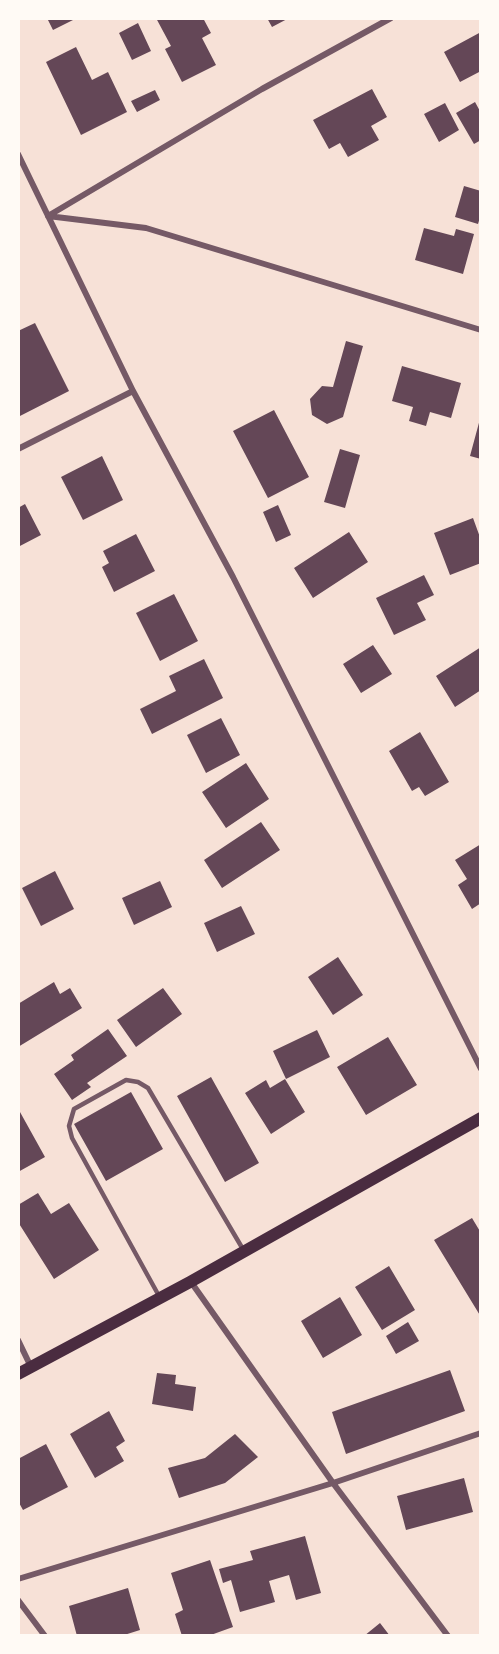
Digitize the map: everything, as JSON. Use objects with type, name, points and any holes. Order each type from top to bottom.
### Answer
[{"type":"main road","points":[[18,1374],[190,1282],[481,1118]]},
{"type":"street","points":[[48,216],[262,89],[391,18]]},
{"type":"street","points":[[18,154],[133,391],[233,577],[481,1069]]},
{"type":"street","points":[[48,216],[146,228],[481,330]]},
{"type":"street","points":[[18,449],[133,391]]},
{"type":"street","points":[[190,1282],[333,1483],[448,1636]]},
{"type":"street","points":[[18,1340],[31,1367]]},
{"type":"street","points":[[18,1579],[333,1483],[481,1433]]},
{"type":"street","points":[[18,1600],[45,1636]]},
{"type":"lane","points":[[160,1298],[72,1138],[69,1126],[74,1109],[126,1080],[138,1082],[148,1088],[244,1251]]},
{"type":"building","points":[[47,18],[77,18],[53,30]]},
{"type":"building","points":[[156,18],[203,18],[211,33],[202,38],[216,65],[182,82],[165,49],[171,46]]},
{"type":"building","points":[[267,18],[289,18],[272,27]]},
{"type":"building","points":[[138,23],[151,51],[132,60],[119,33]]},
{"type":"building","points":[[481,32],[481,71],[460,82],[444,52]]},
{"type":"building","points":[[76,47],[92,80],[108,72],[127,112],[81,135],[46,62]]},
{"type":"building","points":[[372,89],[387,117],[371,126],[379,140],[348,157],[340,143],[329,149],[313,120]]},
{"type":"building","points":[[155,90],[160,100],[137,112],[131,101]]},
{"type":"building","points":[[475,102],[481,113],[481,140],[474,144],[456,113]]},
{"type":"building","points":[[445,103],[459,130],[439,142],[424,114]]},
{"type":"building","points":[[464,186],[481,191],[481,214],[478,224],[455,217]]},
{"type":"building","points":[[424,228],[454,236],[456,229],[474,234],[463,274],[415,260]]},
{"type":"building","points":[[35,323],[69,391],[18,417],[18,331]]},
{"type":"building","points":[[346,341],[363,346],[343,417],[327,424],[312,415],[310,399],[322,386],[333,387]]},
{"type":"building","points":[[402,366],[461,383],[451,418],[430,412],[426,426],[409,421],[413,407],[392,401]]},
{"type":"building","points":[[274,410],[309,477],[268,498],[233,431]]},
{"type":"building","points":[[481,419],[481,459],[470,456]]},
{"type":"building","points":[[340,449],[360,455],[345,508],[324,502]]},
{"type":"building","points":[[102,456],[123,500],[83,520],[61,477]]},
{"type":"building","points":[[25,504],[41,535],[18,547],[18,508]]},
{"type":"building","points":[[278,505],[291,535],[276,542],[263,512]]},
{"type":"building","points":[[473,518],[481,540],[481,563],[450,575],[434,533]]},
{"type":"building","points":[[349,532],[368,562],[313,598],[294,568]]},
{"type":"building","points":[[136,534],[155,571],[114,592],[102,567],[109,563],[103,551]]},
{"type":"building","points":[[424,575],[434,595],[417,603],[426,620],[394,635],[376,598]]},
{"type":"building","points":[[174,594],[198,641],[160,661],[136,613]]},
{"type":"building","points":[[373,645],[392,674],[361,693],[343,664]]},
{"type":"building","points":[[481,647],[481,690],[455,707],[436,676]]},
{"type":"building","points":[[204,659],[223,698],[152,734],[140,709],[176,691],[169,676]]},
{"type":"building","points":[[221,718],[240,755],[206,773],[187,735]]},
{"type":"building","points":[[420,732],[449,782],[425,796],[419,787],[412,791],[389,751]]},
{"type":"building","points":[[246,763],[269,799],[226,828],[202,792]]},
{"type":"building","points":[[261,822],[280,850],[222,888],[204,860]]},
{"type":"building","points":[[481,844],[481,903],[472,909],[458,885],[467,879],[455,860]]},
{"type":"building","points":[[55,871],[74,909],[41,926],[22,888]]},
{"type":"building","points":[[160,881],[172,907],[134,925],[122,898]]},
{"type":"building","points":[[241,906],[255,934],[217,952],[204,923]]},
{"type":"building","points":[[338,957],[363,995],[333,1015],[308,977]]},
{"type":"building","points":[[54,982],[60,994],[70,988],[82,1008],[18,1047],[18,1004]]},
{"type":"building","points":[[163,988],[182,1014],[136,1047],[117,1020]]},
{"type":"building","points":[[108,1029],[127,1056],[87,1083],[91,1087],[72,1100],[54,1074],[74,1060],[71,1055]]},
{"type":"building","points":[[317,1030],[330,1057],[286,1079],[273,1051]]},
{"type":"building","points":[[388,1037],[417,1085],[366,1115],[337,1067]]},
{"type":"building","points":[[211,1077],[259,1163],[225,1182],[177,1096]]},
{"type":"building","points":[[285,1079],[305,1112],[271,1134],[245,1093],[266,1080],[270,1088]]},
{"type":"building","points":[[131,1092],[163,1149],[106,1181],[74,1124]]},
{"type":"building","points":[[20,1112],[45,1157],[18,1172],[18,1113]]},
{"type":"building","points":[[38,1193],[51,1214],[69,1203],[99,1250],[54,1279],[18,1222],[18,1205]]},
{"type":"building","points":[[472,1218],[481,1233],[481,1317],[434,1240]]},
{"type":"building","points":[[389,1266],[415,1310],[382,1330],[355,1287]]},
{"type":"building","points":[[340,1297],[362,1335],[323,1358],[301,1321]]},
{"type":"building","points":[[408,1322],[419,1341],[396,1354],[386,1336]]},
{"type":"building","points":[[450,1370],[465,1411],[346,1454],[332,1412]]},
{"type":"building","points":[[157,1373],[176,1375],[175,1384],[196,1387],[193,1411],[152,1404]]},
{"type":"building","points":[[109,1411],[125,1441],[116,1447],[124,1461],[95,1478],[70,1434]]},
{"type":"building","points":[[235,1434],[258,1457],[225,1483],[179,1498],[168,1468],[205,1458]]},
{"type":"building","points":[[46,1444],[68,1487],[23,1510],[18,1501],[18,1459]]},
{"type":"building","points":[[464,1478],[473,1512],[406,1530],[397,1496]]},
{"type":"building","points":[[305,1536],[321,1593],[296,1600],[289,1575],[269,1581],[275,1602],[240,1612],[231,1580],[223,1583],[219,1569],[253,1560],[250,1551]]},
{"type":"building","points":[[210,1560],[233,1627],[208,1636],[182,1636],[175,1614],[183,1610],[171,1573]]},
{"type":"building","points":[[128,1588],[140,1630],[121,1636],[77,1636],[69,1606]]},
{"type":"building","points":[[380,1623],[390,1636],[364,1636]]}]
